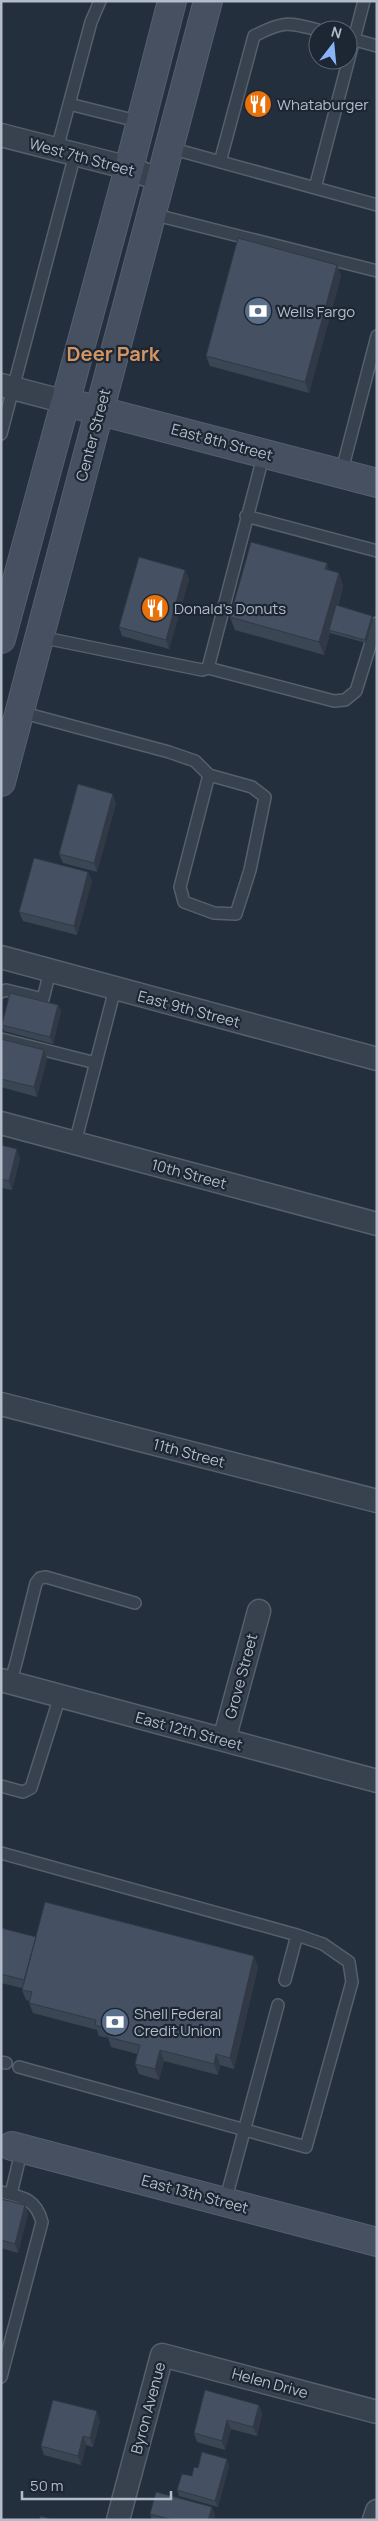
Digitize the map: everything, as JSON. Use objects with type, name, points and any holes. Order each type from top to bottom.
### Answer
[{"type":"main road","name":"Center Street","points":[[1,782],[99,410],[162,181],[208,1]]},
{"type":"main road","points":[[1,639],[8,592],[66,402],[141,122],[169,2]]},
{"type":"main road","name":"East 8th Street","points":[[66,402],[341,474],[376,478]]},
{"type":"main road","name":"East 13th Street","points":[[17,2147],[377,2242]]},
{"type":"street","name":"West 7th Street","points":[[1,135],[129,168],[162,181]]},
{"type":"street","points":[[7,387],[66,402]]},
{"type":"street","name":"East 9th Street","points":[[1,957],[377,1059]]},
{"type":"street","name":"10th Street","points":[[1,1123],[377,1224]]},
{"type":"street","name":"11th Street","points":[[1,1404],[377,1501]]},
{"type":"street","name":"Grove Street","points":[[224,1740],[259,1611]]},
{"type":"street","name":"East 12th Street","points":[[2,1684],[60,1696],[377,1781]]},
{"type":"street","name":"Helen Drive","points":[[162,2355],[377,2412]]},
{"type":"street","name":"Byron Avenue","points":[[118,2520],[162,2355]]},
{"type":"street","points":[[374,2520],[377,2510]]},
{"type":"lane","points":[[1,434],[7,387],[66,152],[69,104],[91,22],[100,1]]},
{"type":"lane","points":[[358,20],[364,1]]},
{"type":"lane","points":[[220,162],[254,36],[273,26],[289,23],[308,28]]},
{"type":"lane","points":[[358,41],[377,46]]},
{"type":"lane","points":[[315,188],[344,70]]},
{"type":"lane","points":[[69,104],[141,122]]},
{"type":"lane","points":[[170,148],[315,188],[376,202]]},
{"type":"lane","points":[[152,214],[377,272]]},
{"type":"lane","points":[[341,474],[377,336]]},
{"type":"lane","points":[[208,668],[246,516],[264,453]]},
{"type":"lane","points":[[246,516],[377,551]]},
{"type":"lane","points":[[40,637],[202,670],[208,668],[334,701],[345,700],[356,691],[377,623]]},
{"type":"lane","points":[[20,712],[169,752],[195,761],[209,775],[252,787],[265,797],[250,870],[236,914],[214,914],[184,902],[180,887],[209,775]]},
{"type":"lane","points":[[1,992],[6,990],[43,999],[50,971]]},
{"type":"lane","points":[[75,1143],[115,989]]},
{"type":"lane","points":[[1,1039],[96,1063]]},
{"type":"lane","points":[[2,1684],[14,1668],[36,1583],[40,1578],[46,1577],[135,1603]]},
{"type":"lane","points":[[1,1786],[24,1792],[31,1788],[60,1696]]},
{"type":"lane","points":[[1,1853],[297,1935],[323,1944],[349,1962],[352,1982],[306,2148],[19,2067]]},
{"type":"lane","points":[[285,1980],[297,1935]]},
{"type":"lane","points":[[225,2202],[278,2005]]},
{"type":"lane","points":[[1,2377],[42,2222],[38,2208],[28,2200],[6,2193],[17,2147]]},
{"type":"building","points":[[238,238],[337,265],[305,382],[206,356]]},
{"type":"building","points":[[251,542],[327,563],[325,569],[339,573],[319,642],[230,617]]},
{"type":"building","name":"Donald's Donuts","points":[[139,557],[185,570],[166,640],[119,627]]},
{"type":"building","points":[[336,605],[372,616],[365,640],[329,630]]},
{"type":"building","points":[[78,784],[113,794],[94,863],[59,854]]},
{"type":"building","points":[[34,858],[88,872],[74,926],[19,912]]},
{"type":"building","points":[[10,993],[58,1005],[50,1037],[2,1025]]},
{"type":"building","points":[[1,1039],[44,1050],[34,1087],[1,1079]]},
{"type":"building","points":[[1,1145],[17,1149],[9,1181],[1,1179]]},
{"type":"building","points":[[45,1902],[254,1956],[230,2058],[216,2054],[214,2064],[160,2050],[155,2069],[135,2064],[140,2045],[107,2037],[109,2029],[95,2025],[96,2020],[29,2003],[32,1992],[22,1990]]},
{"type":"building","points":[[1,1928],[36,1937],[24,1980],[1,1974]]},
{"type":"building","points":[[1,2199],[25,2205],[15,2244],[1,2240]]},
{"type":"building","points":[[205,2390],[259,2405],[253,2427],[227,2420],[222,2441],[194,2433]]},
{"type":"building","points":[[53,2400],[97,2411],[90,2438],[83,2436],[78,2456],[41,2446]]},
{"type":"building","points":[[202,2452],[227,2459],[215,2501],[177,2490],[182,2474],[192,2476],[194,2467],[198,2468]]},
{"type":"building","points":[[156,2492],[212,2507],[208,2520],[173,2520],[150,2514]]},
{"type":"building","points":[[40,2516],[54,2520],[40,2520]]},
{"type":"place","name":"Whataburger","points":[[258,104]]},
{"type":"place","name":"Wells Fargo","points":[[258,311]]},
{"type":"place","name":"Donald's Donuts","points":[[155,608]]},
{"type":"place","name":"Shell Federal Credit Union","points":[[115,2022]]},
{"type":"district","name":"Deer Park","points":[[113,353]]}]
